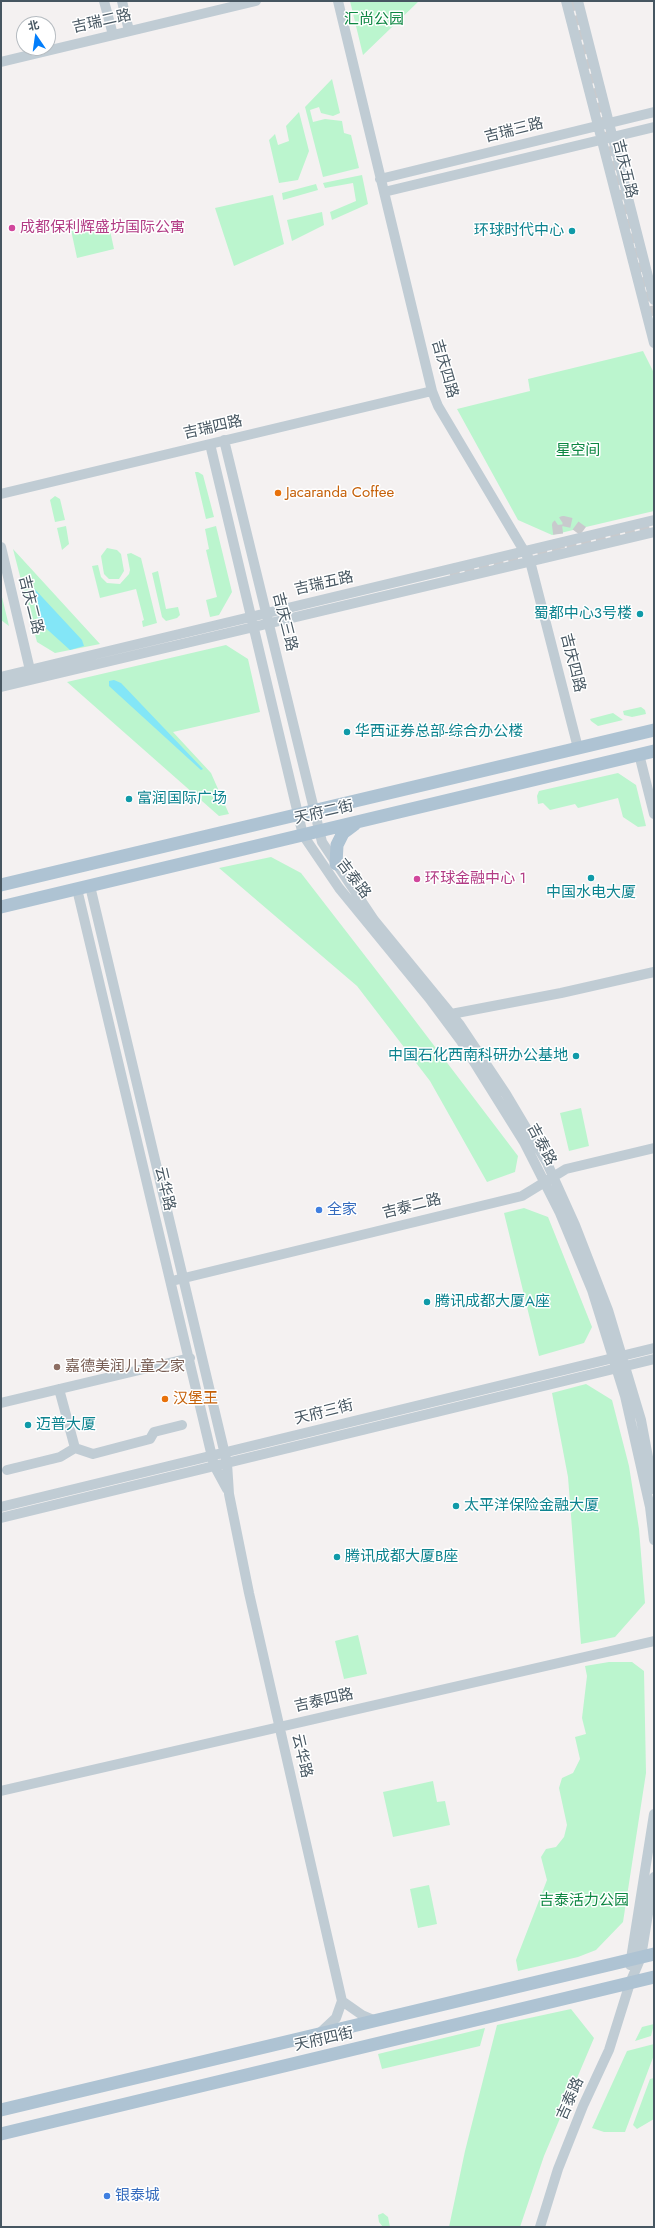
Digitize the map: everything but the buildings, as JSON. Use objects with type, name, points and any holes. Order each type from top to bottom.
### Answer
[{"type":"main road","name":"天府二街","points":[[1,885],[654,730]]},
{"type":"main road","name":"天府二街","points":[[1,907],[654,751]]},
{"type":"main road","points":[[336,864],[337,845],[343,833],[355,824],[371,818]]},
{"type":"main road","name":"天府四街","points":[[1,2110],[642,1957]]},
{"type":"main road","name":"天府四街","points":[[1,2134],[654,1977]]},
{"type":"street","points":[[104,1],[113,35]]},
{"type":"street","points":[[122,1],[129,31]]},
{"type":"street","name":"吉瑞二路","points":[[1,62],[256,1]]},
{"type":"street","name":"吉庆四路","points":[[338,1],[432,391],[438,406],[530,561],[578,748]]},
{"type":"street","name":"吉庆五路","points":[[566,1],[654,343]]},
{"type":"street","name":"吉庆五路","points":[[578,1],[654,300]]},
{"type":"street","name":"吉瑞三路","points":[[380,180],[654,112]]},
{"type":"street","name":"吉瑞三路","points":[[384,192],[654,127]]},
{"type":"street","name":"吉瑞四路","points":[[1,494],[432,391]]},
{"type":"street","name":"吉庆三路","points":[[224,440],[315,810]]},
{"type":"street","name":"吉庆三路","points":[[210,444],[298,814]]},
{"type":"street","name":"吉瑞五路","points":[[1,677],[524,551],[584,534],[654,520]]},
{"type":"street","name":"吉瑞五路","points":[[1,687],[654,532]]},
{"type":"street","name":"吉庆二路","points":[[1,547],[30,670]]},
{"type":"street","points":[[639,754],[654,814]]},
{"type":"street","name":"吉泰路","points":[[315,810],[318,831],[322,842],[336,864],[374,920],[506,1094],[553,1177],[575,1225],[608,1310],[617,1357]]},
{"type":"street","name":"吉泰路","points":[[298,814],[303,834],[339,888],[447,1015],[524,1142],[560,1213],[592,1290],[620,1367],[650,1507],[654,1540]]},
{"type":"street","name":"云华路","points":[[83,887],[225,1452],[229,1494],[249,1593],[278,1727],[342,2000]]},
{"type":"street","name":"云华路","points":[[83,887],[170,1281],[213,1454],[214,1465],[229,1494]]},
{"type":"street","points":[[447,1015],[561,994],[654,972]]},
{"type":"street","name":"吉泰二路","points":[[170,1281],[522,1196],[566,1169],[654,1148]]},
{"type":"street","name":"天府三街","points":[[1,1507],[213,1454],[654,1348]]},
{"type":"street","points":[[1,1403],[190,1358]]},
{"type":"street","name":"天府三街","points":[[1,1518],[654,1359]]},
{"type":"street","name":"吉泰路","points":[[620,1367],[641,1420],[654,1489]]},
{"type":"street","points":[[59,1389],[75,1448]]},
{"type":"street","points":[[7,1470],[60,1457],[75,1448],[93,1454],[150,1439],[154,1432],[182,1426]]},
{"type":"street","name":"吉泰四路","points":[[1,1791],[654,1641]]},
{"type":"street","name":"吉泰路","points":[[642,1957],[654,1814]]},
{"type":"street","name":"吉泰路","points":[[540,2227],[558,2169],[583,2106],[609,2050],[630,1983],[642,1957],[654,1877]]},
{"type":"street","points":[[319,2034],[336,2018],[342,2000],[362,2015],[376,2021]]},
{"type":"green space","name":"汇尚公园","points":[[350,1],[419,1],[363,55]]},
{"type":"green space","points":[[332,79],[340,113],[333,116],[321,113],[319,107],[310,110],[313,122],[325,119],[342,121],[344,133],[351,135],[359,168],[323,177],[305,107]]},
{"type":"green space","points":[[299,112],[309,151],[298,180],[279,183],[269,140],[275,134],[278,145],[289,141],[286,126]]},
{"type":"green space","points":[[362,175],[368,204],[332,220],[330,212],[356,201],[353,183],[325,188],[323,183]]},
{"type":"green space","points":[[316,184],[318,190],[283,200],[282,193]]},
{"type":"green space","points":[[273,195],[284,244],[234,266],[215,208]]},
{"type":"green space","points":[[322,212],[324,225],[292,241],[287,220]]},
{"type":"green space","points":[[108,221],[114,249],[77,258],[71,230]]},
{"type":"green space","name":"星空间","points":[[643,351],[654,373],[654,511],[552,535],[518,520],[457,409],[530,391],[528,379]]},
{"type":"green space","points":[[195,472],[203,475],[214,517],[206,519]]},
{"type":"green space","points":[[55,496],[60,499],[65,520],[55,522],[50,500]]},
{"type":"green space","points":[[66,526],[69,544],[62,550],[57,528]]},
{"type":"green space","points":[[216,526],[232,592],[219,615],[210,617],[206,600],[217,597],[206,550],[209,549],[205,529]]},
{"type":"green space","points":[[107,548],[117,550],[121,554],[124,571],[119,579],[109,579],[104,574],[101,556]]},
{"type":"green space","points":[[13,549],[100,644],[55,653],[37,642]]},
{"type":"green space","points":[[131,553],[141,558],[157,623],[143,627],[142,621],[144,620],[136,589],[100,598],[92,566],[98,565],[101,577],[107,583],[120,584],[129,574],[130,570],[127,554]]},
{"type":"green space","points":[[158,571],[166,609],[178,607],[180,615],[177,618],[166,621],[162,617],[152,573]]},
{"type":"green space","points":[[1,593],[9,626],[1,620]]},
{"type":"green space","points":[[226,645],[248,659],[260,712],[173,732],[211,773],[229,814],[219,816],[67,682]]},
{"type":"green space","points":[[641,707],[645,710],[646,714],[632,717],[624,715],[623,711]]},
{"type":"green space","points":[[613,713],[623,720],[598,726],[590,719]]},
{"type":"green space","points":[[618,773],[636,785],[646,826],[638,827],[623,817],[618,798],[578,808],[575,804],[550,810],[543,803],[538,804],[537,796],[539,791]]},
{"type":"green space","points":[[271,857],[301,873],[518,1156],[515,1172],[487,1182],[430,1081],[357,986],[219,868]]},
{"type":"green space","points":[[581,1108],[589,1146],[569,1151],[560,1113]]},
{"type":"green space","points":[[524,1208],[548,1217],[592,1327],[584,1343],[539,1356],[504,1213]]},
{"type":"green space","points":[[586,1384],[612,1400],[629,1466],[639,1529],[645,1603],[615,1637],[581,1644],[568,1477],[552,1393]]},
{"type":"green space","points":[[358,1635],[367,1674],[344,1679],[335,1641]]},
{"type":"green space","name":"吉泰活力公园","points":[[609,1662],[632,1662],[644,1671],[646,1773],[623,1922],[596,1950],[578,1957],[518,1971],[516,1960],[547,1880],[541,1857],[546,1849],[556,1847],[564,1837],[567,1825],[559,1788],[562,1778],[573,1773],[580,1759],[575,1737],[586,1734],[582,1718],[587,1676],[585,1666]]},
{"type":"green space","points":[[433,1781],[437,1802],[445,1801],[450,1825],[393,1837],[383,1792]]},
{"type":"green space","points":[[429,1885],[437,1924],[418,1928],[410,1889]]},
{"type":"green space","points":[[571,2009],[594,2038],[544,2156],[520,2227],[449,2227],[465,2151],[497,2025]]},
{"type":"green space","points":[[654,2024],[651,2036],[635,2041],[642,2027]]},
{"type":"green space","points":[[485,2028],[480,2046],[382,2069],[378,2054]]},
{"type":"green space","points":[[654,2044],[654,2055],[625,2132],[604,2132],[592,2128],[627,2051]]},
{"type":"green space","points":[[654,2078],[654,2119],[637,2129],[633,2125],[650,2079]]},
{"type":"green space","points":[[383,2213],[388,2217],[390,2227],[383,2227],[379,2222],[378,2215]]},
{"type":"water","points":[[30,584],[82,640],[84,646],[70,650],[39,622]]},
{"type":"water","points":[[114,680],[121,683],[203,769],[201,770],[109,686],[109,681]]},
{"type":"tunnel","points":[[572,1],[654,323]]},
{"type":"tunnel","points":[[560,549],[557,525],[563,521],[572,523],[583,531]]},
{"type":"tunnel","points":[[450,575],[654,526]]},
{"type":"place","name":"成都保利辉盛坊国际公寓","points":[[12,228]]},
{"type":"place","name":"环球时代中心","points":[[572,231]]},
{"type":"place","name":"Jacaranda Coffee","points":[[278,493]]},
{"type":"place","name":"蜀都中心3号楼","points":[[640,614]]},
{"type":"place","name":"华西证券总部-综合办公楼","points":[[347,732]]},
{"type":"place","name":"富润国际广场","points":[[129,799]]},
{"type":"place","name":"中国水电大厦","points":[[591,878]]},
{"type":"place","name":"环球金融中心 1","points":[[417,879]]},
{"type":"place","name":"中国石化西南科研办公基地","points":[[576,1056]]},
{"type":"place","name":"全家","points":[[319,1210]]},
{"type":"place","name":"腾讯成都大厦A座","points":[[427,1302]]},
{"type":"place","name":"嘉德美润儿童之家","points":[[57,1367]]},
{"type":"place","name":"汉堡王","points":[[165,1399]]},
{"type":"place","name":"迈普大厦","points":[[28,1425]]},
{"type":"place","name":"太平洋保险金融大厦","points":[[456,1506]]},
{"type":"place","name":"腾讯成都大厦B座","points":[[337,1557]]},
{"type":"place","name":"银泰城","points":[[107,2196]]}]
